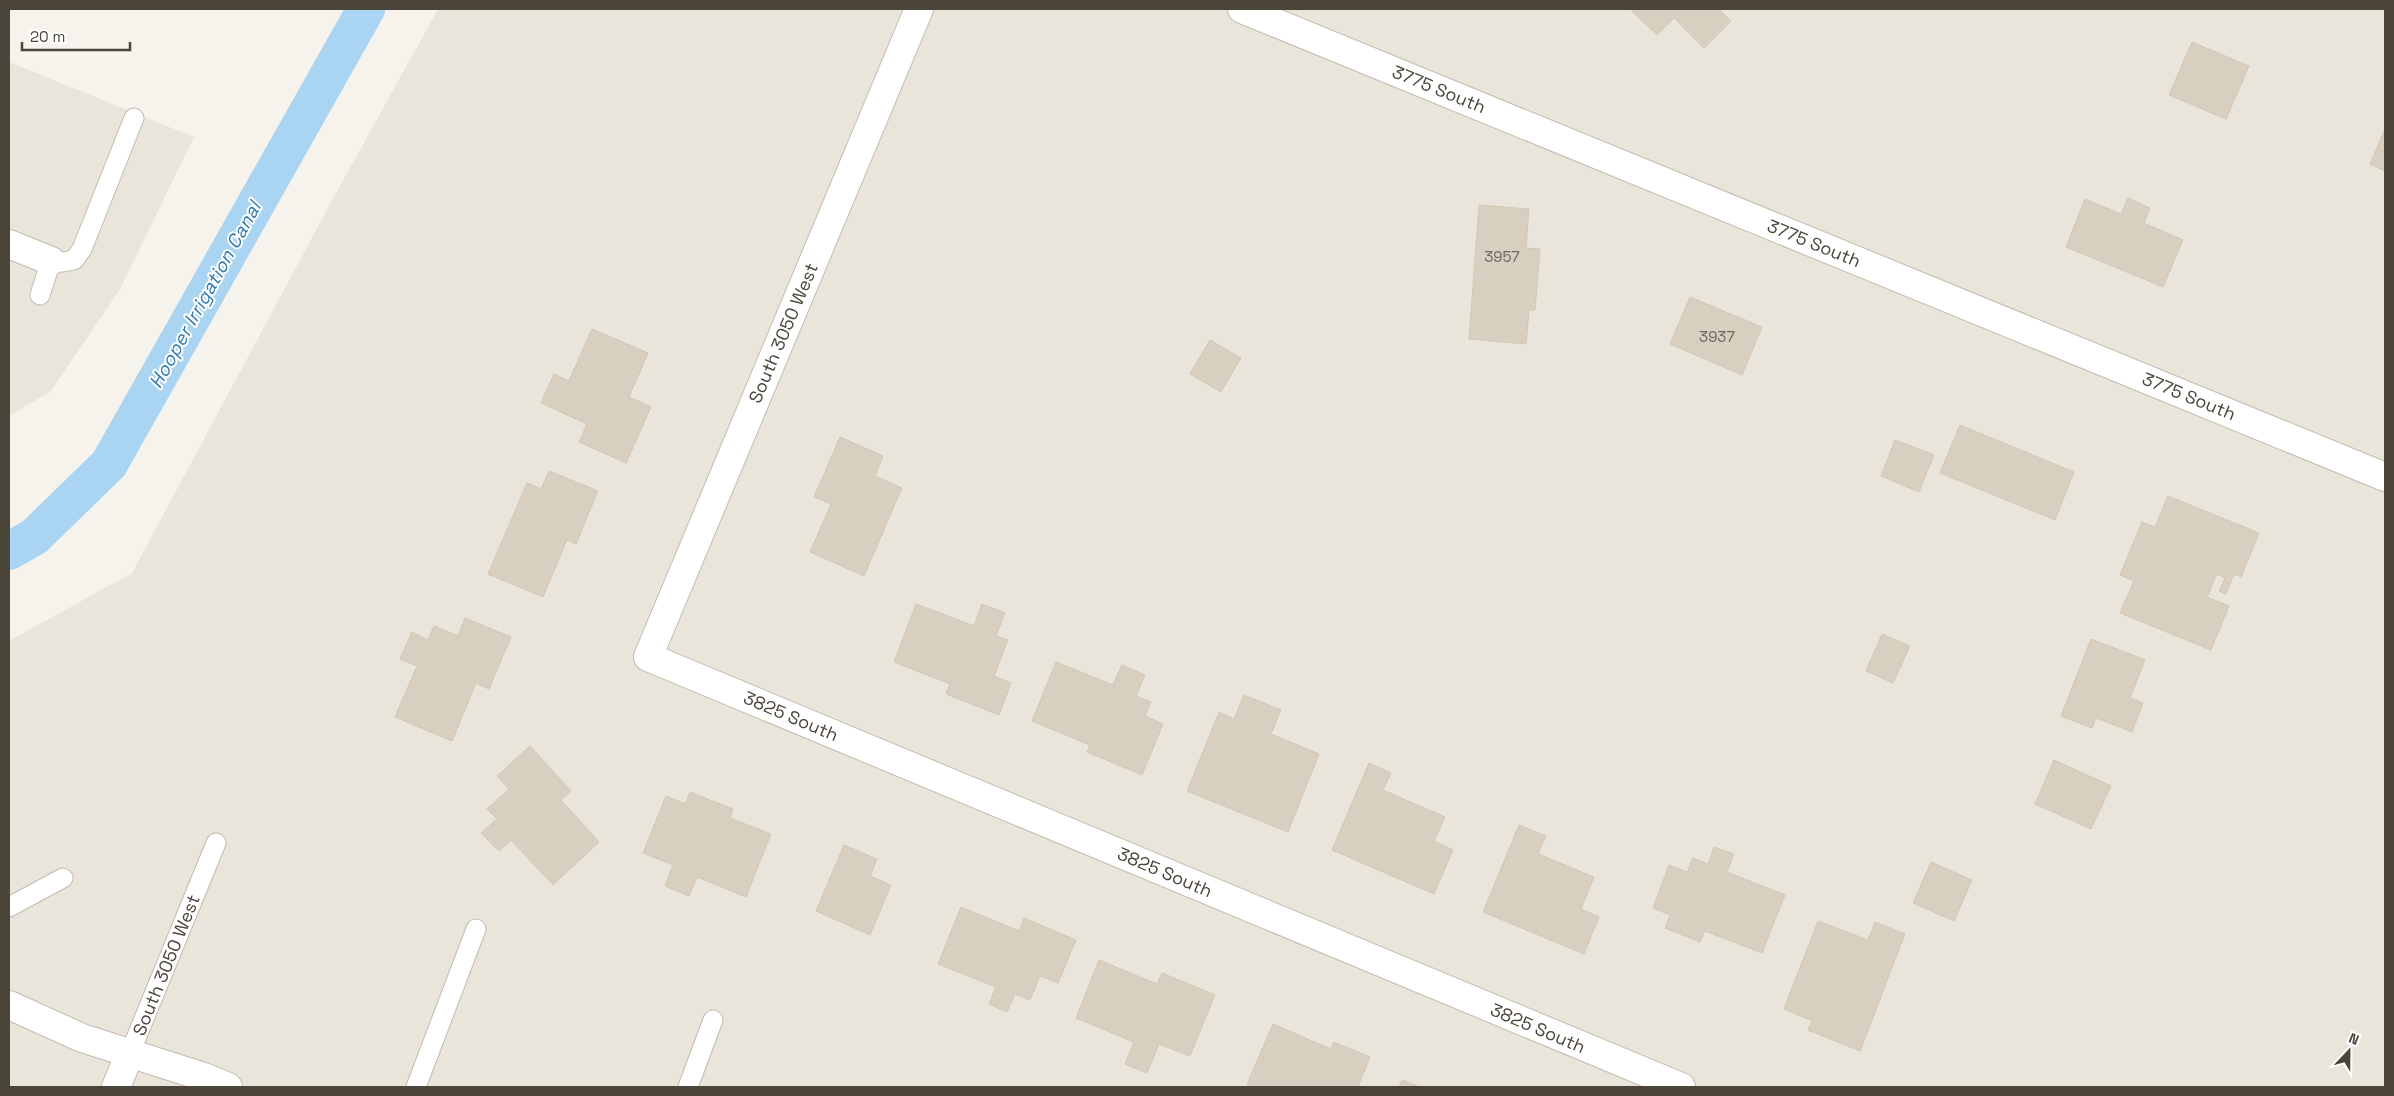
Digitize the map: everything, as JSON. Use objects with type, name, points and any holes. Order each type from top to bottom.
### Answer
[{"type":"street","name":"South 3050 West","points":[[648,657],[919,9]]},
{"type":"street","name":"3775 South","points":[[1242,9],[2385,477]]},
{"type":"street","points":[[9,244],[52,261]]},
{"type":"street","name":"3825 South","points":[[648,657],[1681,1087]]},
{"type":"street","points":[[9,1005],[82,1038],[228,1087]]},
{"type":"street","name":"South 3050 West","points":[[116,1087],[130,1053]]},
{"type":"lane","points":[[40,294],[52,261],[74,260],[82,249],[134,118]]},
{"type":"lane","name":"South 3050 West","points":[[130,1053],[216,843]]},
{"type":"lane","points":[[9,908],[63,878]]},
{"type":"lane","points":[[416,1087],[476,929]]},
{"type":"lane","points":[[688,1087],[713,1020]]},
{"type":"shaded area","points":[[438,9],[2385,9],[2385,1087],[9,1087],[9,641],[132,573],[329,206]]},
{"type":"shaded area","points":[[9,62],[194,137],[120,289],[51,391],[9,416]]},
{"type":"building","points":[[1630,9],[1719,9],[1731,21],[1704,48],[1674,18],[1657,35]]},
{"type":"building","points":[[2192,42],[2249,66],[2226,119],[2169,95]]},
{"type":"building","points":[[2385,129],[2385,171],[2370,164]]},
{"type":"building","points":[[2128,198],[2150,208],[2144,223],[2183,240],[2163,287],[2066,247],[2085,199],[2121,214]]},
{"type":"building","points":[[1479,205],[1529,209],[1526,248],[1540,249],[1535,310],[1529,310],[1526,344],[1469,339]]},
{"type":"building","points":[[1690,297],[1762,327],[1742,375],[1670,344]]},
{"type":"building","points":[[592,329],[648,353],[629,397],[651,407],[626,463],[579,442],[587,424],[541,403],[554,374],[569,381]]},
{"type":"building","points":[[1210,340],[1241,358],[1221,392],[1190,374]]},
{"type":"building","points":[[1960,425],[2074,472],[2055,520],[1940,473]]},
{"type":"building","points":[[840,437],[883,456],[875,476],[902,488],[864,576],[810,552],[831,504],[814,497]]},
{"type":"building","points":[[1895,440],[1934,455],[1919,492],[1881,476]]},
{"type":"building","points":[[549,471],[598,491],[576,544],[567,540],[543,597],[488,574],[527,483],[541,489]]},
{"type":"building","points":[[2168,496],[2259,533],[2241,577],[2234,574],[2226,594],[2219,591],[2225,578],[2217,574],[2207,597],[2229,606],[2211,650],[2120,613],[2134,581],[2120,575],[2142,522],[2155,527]]},
{"type":"building","points":[[916,604],[974,626],[982,604],[1005,613],[996,636],[1008,640],[994,676],[1011,683],[999,715],[946,694],[950,684],[894,662]]},
{"type":"building","points":[[465,618],[511,637],[489,689],[476,683],[452,741],[395,717],[417,666],[400,659],[412,632],[428,640],[434,626],[458,636]]},
{"type":"building","points":[[1882,634],[1910,646],[1893,683],[1866,671]]},
{"type":"building","points":[[2091,639],[2145,660],[2130,698],[2143,703],[2132,732],[2096,718],[2092,728],[2061,716]]},
{"type":"building","points":[[1056,662],[1113,685],[1122,665],[1145,675],[1136,696],[1151,702],[1145,716],[1163,724],[1142,775],[1087,752],[1090,745],[1032,721]]},
{"type":"building","points":[[1244,695],[1281,710],[1271,734],[1319,754],[1288,832],[1187,791],[1219,712],[1234,719]]},
{"type":"building","points":[[530,746],[571,791],[561,800],[599,842],[553,885],[511,840],[499,851],[481,833],[497,819],[487,809],[509,789],[497,776]]},
{"type":"building","points":[[2054,760],[2111,786],[2091,829],[2035,804]]},
{"type":"building","points":[[1369,763],[1391,773],[1383,790],[1445,817],[1434,841],[1453,850],[1434,894],[1332,850]]},
{"type":"building","points":[[690,792],[733,809],[730,818],[771,834],[746,897],[697,877],[689,896],[665,886],[673,865],[643,853],[666,796],[685,804]]},
{"type":"building","points":[[1519,825],[1546,836],[1538,854],[1594,877],[1581,909],[1599,917],[1584,954],[1483,912]]},
{"type":"building","points":[[844,845],[877,859],[870,876],[891,885],[870,935],[816,911]]},
{"type":"building","points":[[1714,847],[1734,854],[1727,872],[1785,895],[1762,953],[1705,931],[1700,942],[1665,928],[1670,915],[1653,908],[1669,865],[1687,872],[1693,858],[1708,864]]},
{"type":"building","points":[[1931,862],[1972,880],[1954,921],[1913,903]]},
{"type":"building","points":[[961,907],[1019,931],[1024,918],[1076,940],[1058,983],[1040,976],[1030,1000],[1015,994],[1007,1012],[989,1004],[996,987],[938,964]]},
{"type":"building","points":[[1818,921],[1868,940],[1875,922],[1905,934],[1860,1051],[1808,1030],[1812,1021],[1784,1009]]},
{"type":"building","points":[[1099,960],[1157,984],[1162,973],[1215,995],[1190,1056],[1159,1044],[1147,1073],[1125,1064],[1134,1042],[1076,1018]]},
{"type":"building","points":[[1273,1024],[1331,1049],[1334,1042],[1370,1057],[1358,1087],[1256,1087],[1247,1084]]},
{"type":"building","points":[[1402,1080],[1420,1087],[1399,1087]]},
{"type":"waterway","name":"Hooper Irrigation Canal","points":[[9,551],[34,537],[109,464],[366,9]]}]
